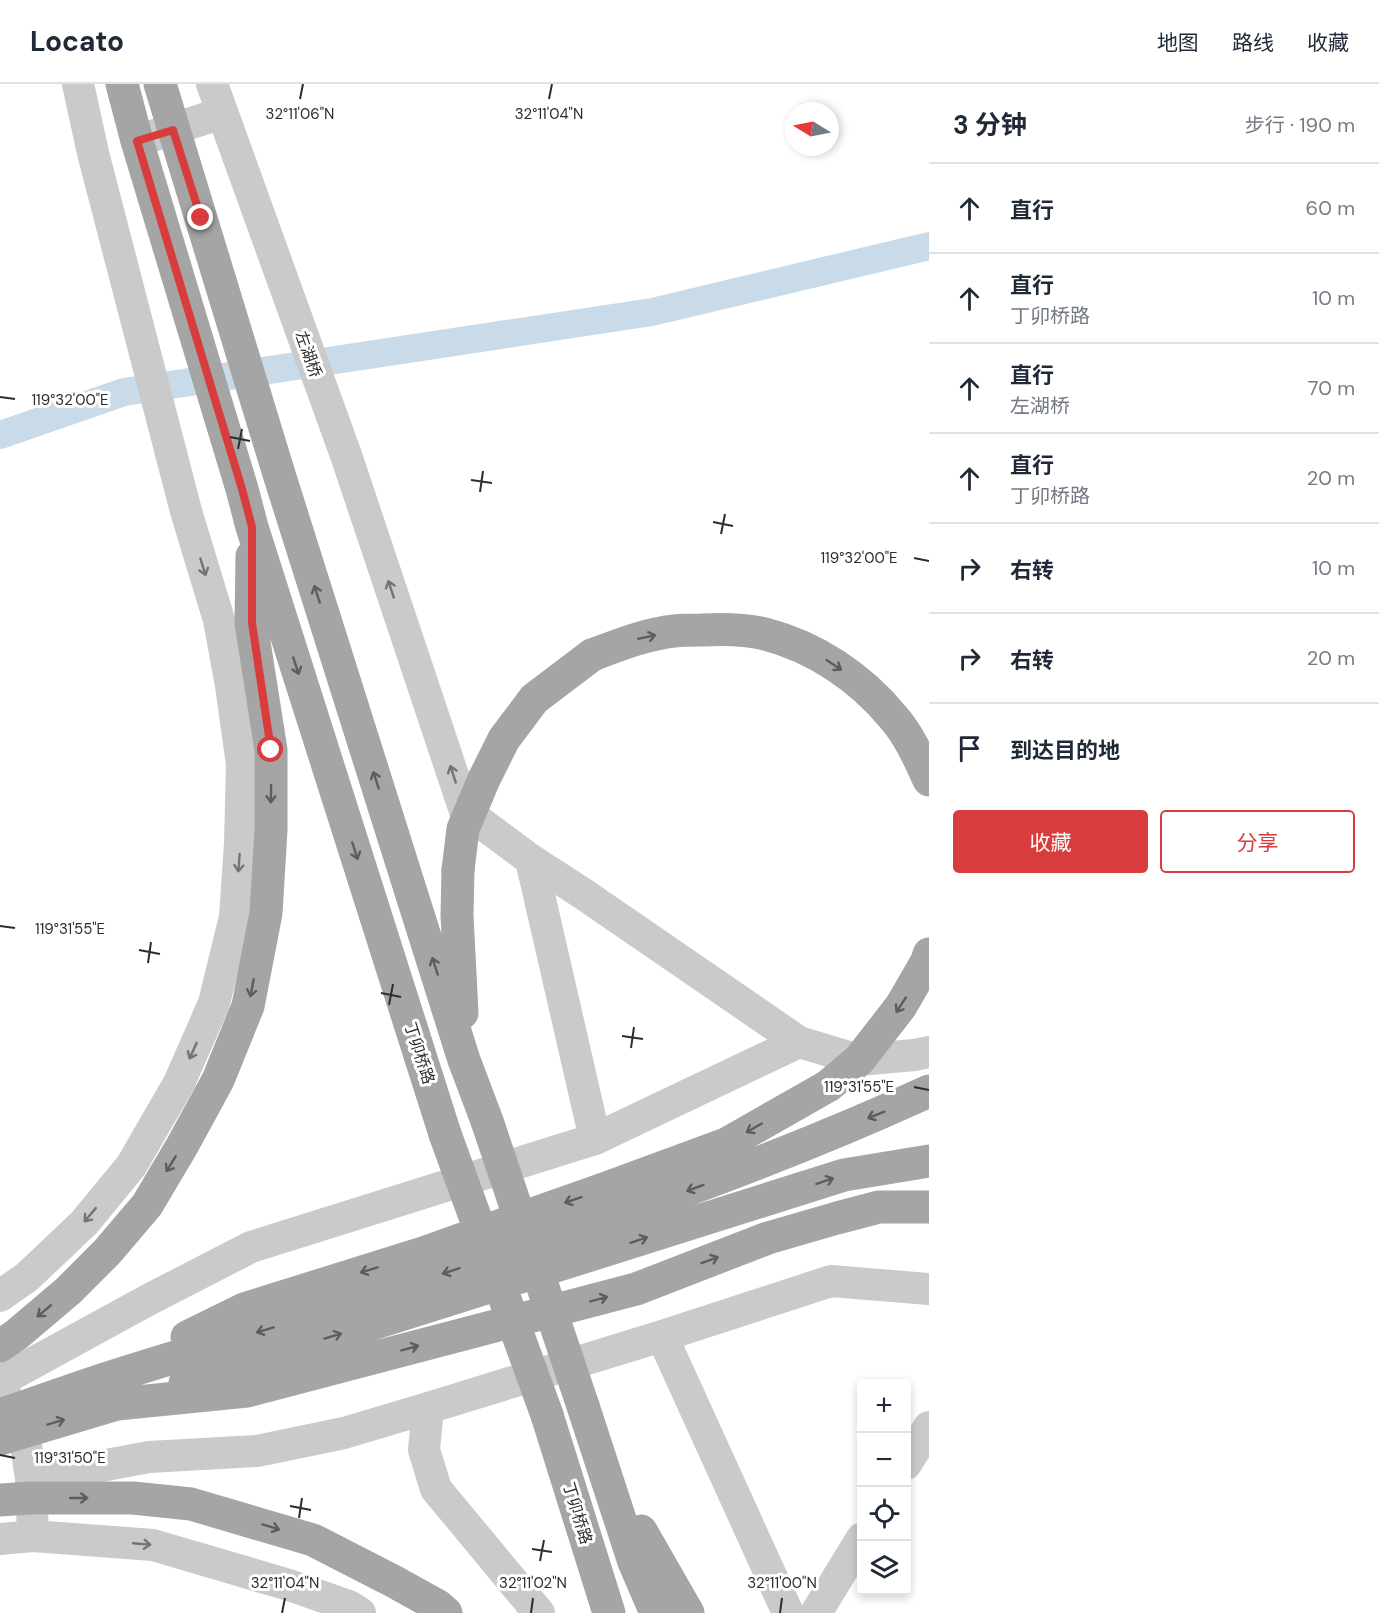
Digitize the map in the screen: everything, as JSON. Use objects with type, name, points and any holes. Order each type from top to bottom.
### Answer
[{"type":"main road","points":[[122,84],[137,141]]},
{"type":"main road","points":[[160,84],[279,474],[464,1060],[487,1120],[634,1562],[656,1613]]},
{"type":"main road","name":"丁卯桥路","points":[[137,141],[252,527],[446,1134],[547,1415],[609,1613]]},
{"type":"main road","points":[[0,1346],[68,1290],[107,1252],[147,1204],[218,1080],[248,1006],[266,914],[271,750],[252,623],[252,527]]},
{"type":"main road","points":[[464,1060],[457,915],[458,870],[463,829],[504,739],[534,699],[592,656],[635,639],[674,631],[723,629],[764,634],[798,646],[833,663],[861,684],[894,717],[916,752],[929,780]]},
{"type":"main road","points":[[112,1391],[244,1309],[423,1253],[726,1144],[828,1086],[859,1060],[901,1006],[929,954]]},
{"type":"main road","points":[[112,1391],[362,1300],[619,1215],[719,1179],[929,1091]]},
{"type":"main road","points":[[9,1424],[112,1391],[844,1175],[929,1161]]},
{"type":"main road","points":[[112,1391],[246,1391],[636,1289],[768,1238],[837,1218],[879,1207],[929,1207]]},
{"type":"main road","points":[[598,1453],[688,1613]]},
{"type":"main road","points":[[21,1492],[133,1498],[191,1504],[259,1523],[313,1540],[393,1581],[438,1606],[446,1613]]},
{"type":"street","points":[[0,1296],[27,1277],[84,1223],[131,1166],[179,1083],[214,1003],[235,917],[240,843],[242,764],[219,620],[186,511],[120,260],[78,84]]},
{"type":"street","name":"左湖桥","points":[[212,84],[357,488],[465,811],[531,860],[799,1042],[859,1060]]},
{"type":"street","points":[[137,141],[222,113]]},
{"type":"street","points":[[531,860],[595,1139]]},
{"type":"street","points":[[33,1536],[21,1492],[0,1381],[251,1247],[595,1139],[799,1042]]},
{"type":"street","points":[[859,1060],[929,1052]]},
{"type":"street","points":[[21,1492],[149,1457],[257,1451],[344,1432],[662,1336],[831,1281],[929,1289]]},
{"type":"street","points":[[662,1336],[788,1613]]},
{"type":"street","points":[[428,1408],[424,1450],[436,1489],[539,1613]]},
{"type":"street","points":[[911,1456],[929,1427]]},
{"type":"street","points":[[0,1539],[33,1536],[153,1545],[289,1585],[349,1606],[360,1613]]},
{"type":"street","points":[[816,1613],[859,1541]]},
{"type":"waterway","points":[[0,435],[124,392],[652,312],[929,246]]},
{"type":"route","points":[[201,218],[173,130],[137,141],[252,527],[252,623],[271,750]]}]
